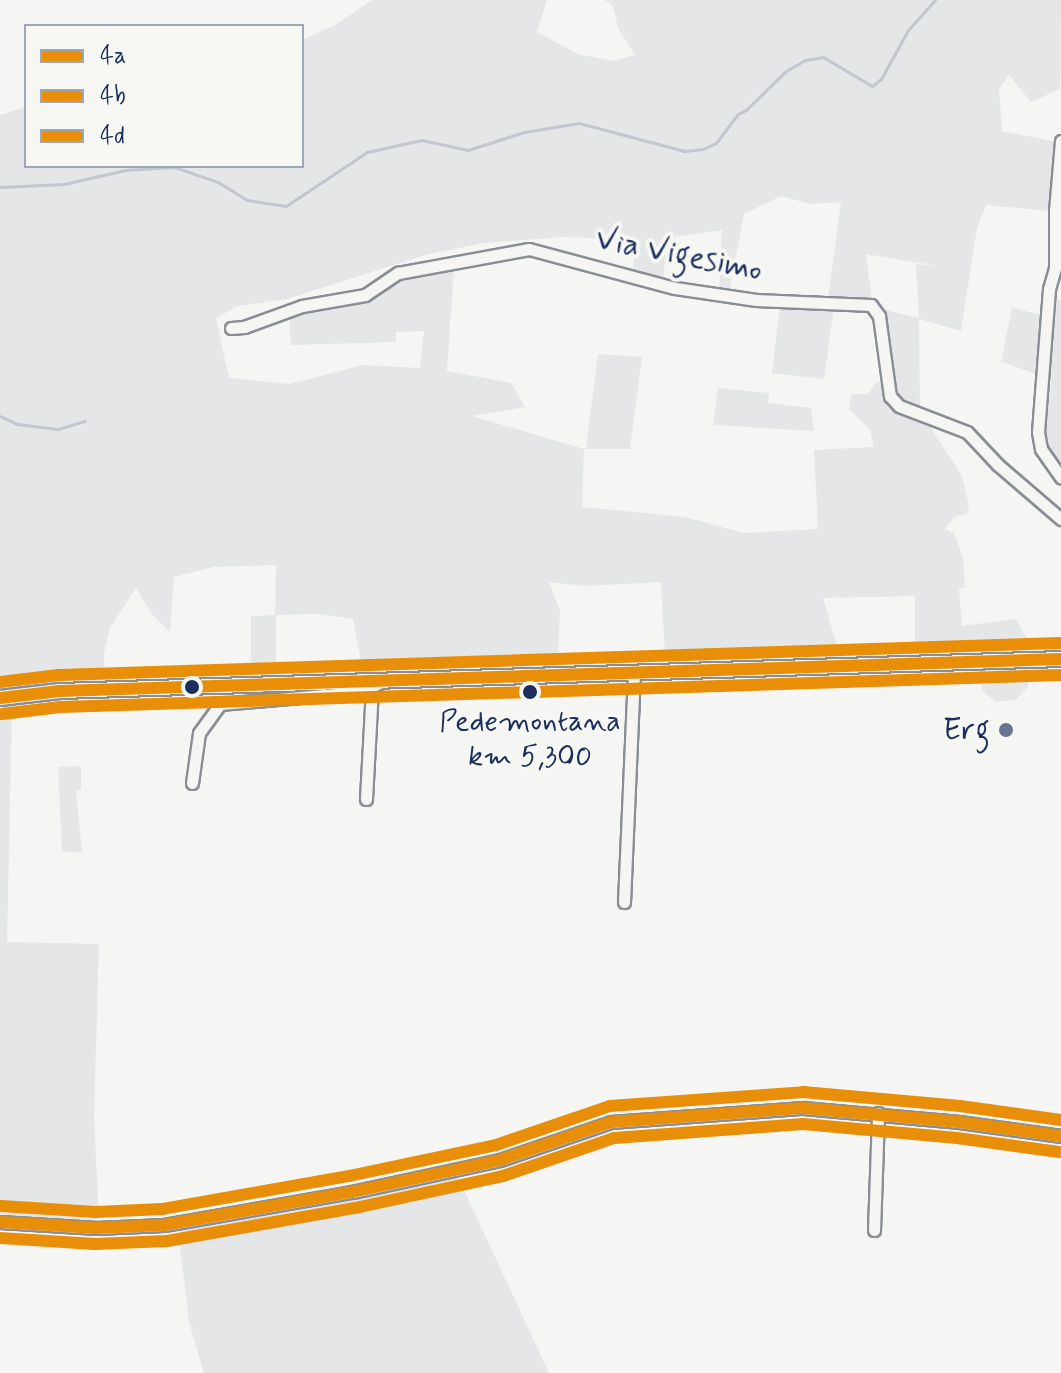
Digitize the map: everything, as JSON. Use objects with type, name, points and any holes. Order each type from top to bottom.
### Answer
[{"type":"street","points":[[1061,141],[1055,268],[1049,289],[1046,372],[1038,432],[1041,449],[1061,478]]},
{"type":"street","name":"Via Vigesimo","points":[[231,328],[244,327],[302,306],[365,295],[398,273],[529,249],[675,288],[756,300],[871,305],[879,316],[890,396],[899,406],[967,432],[998,465],[1061,519]]},
{"type":"street","points":[[0,698],[64,691],[378,685],[1061,659]]},
{"type":"street","points":[[624,902],[634,673]]},
{"type":"street","points":[[192,783],[199,733],[220,704],[378,685]]},
{"type":"street","points":[[366,799],[378,685]]},
{"type":"street","points":[[0,1222],[96,1228],[164,1225],[352,1192],[500,1160],[611,1122],[803,1108],[878,1113],[1061,1136]]},
{"type":"street","points":[[874,1230],[878,1113]]},
{"type":"shaded area","points":[[372,0],[547,0],[537,32],[578,54],[614,61],[635,55],[618,28],[613,6],[605,0],[1061,0],[1060,89],[1031,102],[1009,75],[999,89],[1002,131],[1058,142],[1049,211],[986,205],[977,228],[961,331],[919,319],[920,411],[906,405],[894,391],[881,309],[919,318],[916,264],[939,266],[866,254],[872,301],[828,299],[841,202],[810,204],[781,196],[744,214],[729,291],[719,291],[722,230],[667,238],[663,282],[633,271],[635,240],[565,237],[484,243],[425,255],[287,299],[238,306],[216,318],[229,378],[290,384],[363,365],[420,368],[424,331],[396,332],[396,342],[291,345],[289,315],[399,278],[454,267],[447,371],[511,383],[525,407],[472,416],[584,449],[582,507],[685,517],[743,533],[818,529],[814,450],[874,447],[870,430],[849,409],[852,394],[868,394],[875,384],[881,382],[894,409],[931,428],[962,476],[969,506],[967,513],[954,517],[945,529],[954,533],[963,558],[965,587],[959,589],[962,626],[1016,619],[1029,643],[965,647],[963,639],[963,648],[915,646],[915,596],[823,598],[839,653],[665,655],[661,582],[585,586],[549,582],[560,611],[558,655],[361,660],[353,619],[319,614],[276,615],[276,665],[251,666],[251,616],[275,615],[276,565],[213,567],[174,577],[170,632],[152,614],[136,588],[110,628],[104,653],[105,690],[60,691],[55,684],[0,690],[0,115],[24,108],[24,168],[304,168],[304,39],[335,25]]},
{"type":"shaded area","points":[[1053,299],[1061,300],[1061,470],[1050,453],[1045,436],[1051,384]]},
{"type":"shaded area","points":[[780,304],[834,306],[824,379],[772,373]]},
{"type":"shaded area","points":[[1012,308],[1043,315],[1040,375],[1001,362]]},
{"type":"shaded area","points":[[598,354],[642,357],[630,449],[586,449]]},
{"type":"shaded area","points":[[718,388],[769,393],[768,403],[811,408],[814,431],[713,425]]},
{"type":"shaded area","points":[[979,668],[1028,668],[1028,686],[1016,700],[996,702],[982,690]]},
{"type":"shaded area","points":[[12,706],[7,942],[99,944],[94,1116],[99,1222],[0,1219],[0,708]]},
{"type":"shaded area","points":[[81,766],[81,789],[76,790],[82,853],[62,851],[58,767]]},
{"type":"shaded area","points":[[457,1175],[549,1373],[204,1373],[189,1322],[178,1228],[290,1212]]},
{"type":"waterway","points":[[177,168],[218,182],[247,200],[286,206],[367,152],[422,140],[468,150],[524,132],[579,123],[684,151],[703,149],[716,143],[738,114],[786,71],[805,60],[823,57],[872,86],[881,79],[908,30],[935,0]]},
{"type":"waterway","points":[[0,187],[64,184],[125,170],[158,168]]},
{"type":"waterway","points":[[0,416],[17,424],[58,429],[85,421]]},
{"type":"transit line","name":"4d","points":[[0,682],[59,675],[1060,643]]},
{"type":"transit line","name":"4a","points":[[0,698],[60,691],[1061,659]]},
{"type":"transit line","name":"4b","points":[[2,714],[61,707],[1061,675]]},
{"type":"transit line","name":"4d","points":[[1,1206],[96,1212],[162,1209],[349,1176],[496,1145],[610,1106],[803,1092],[960,1106],[1061,1120]]},
{"type":"transit line","name":"4a","points":[[0,1222],[96,1228],[164,1225],[352,1192],[500,1160],[611,1122],[803,1108],[959,1122],[1061,1136]]},
{"type":"transit line","name":"4b","points":[[0,1238],[95,1244],[167,1241],[355,1208],[503,1176],[614,1138],[803,1124],[957,1138],[1059,1152]]},
{"type":"place","name":"Pedemontana km 5,300","points":[[530,692]]},
{"type":"place","name":"Erg","points":[[1006,730]]}]
